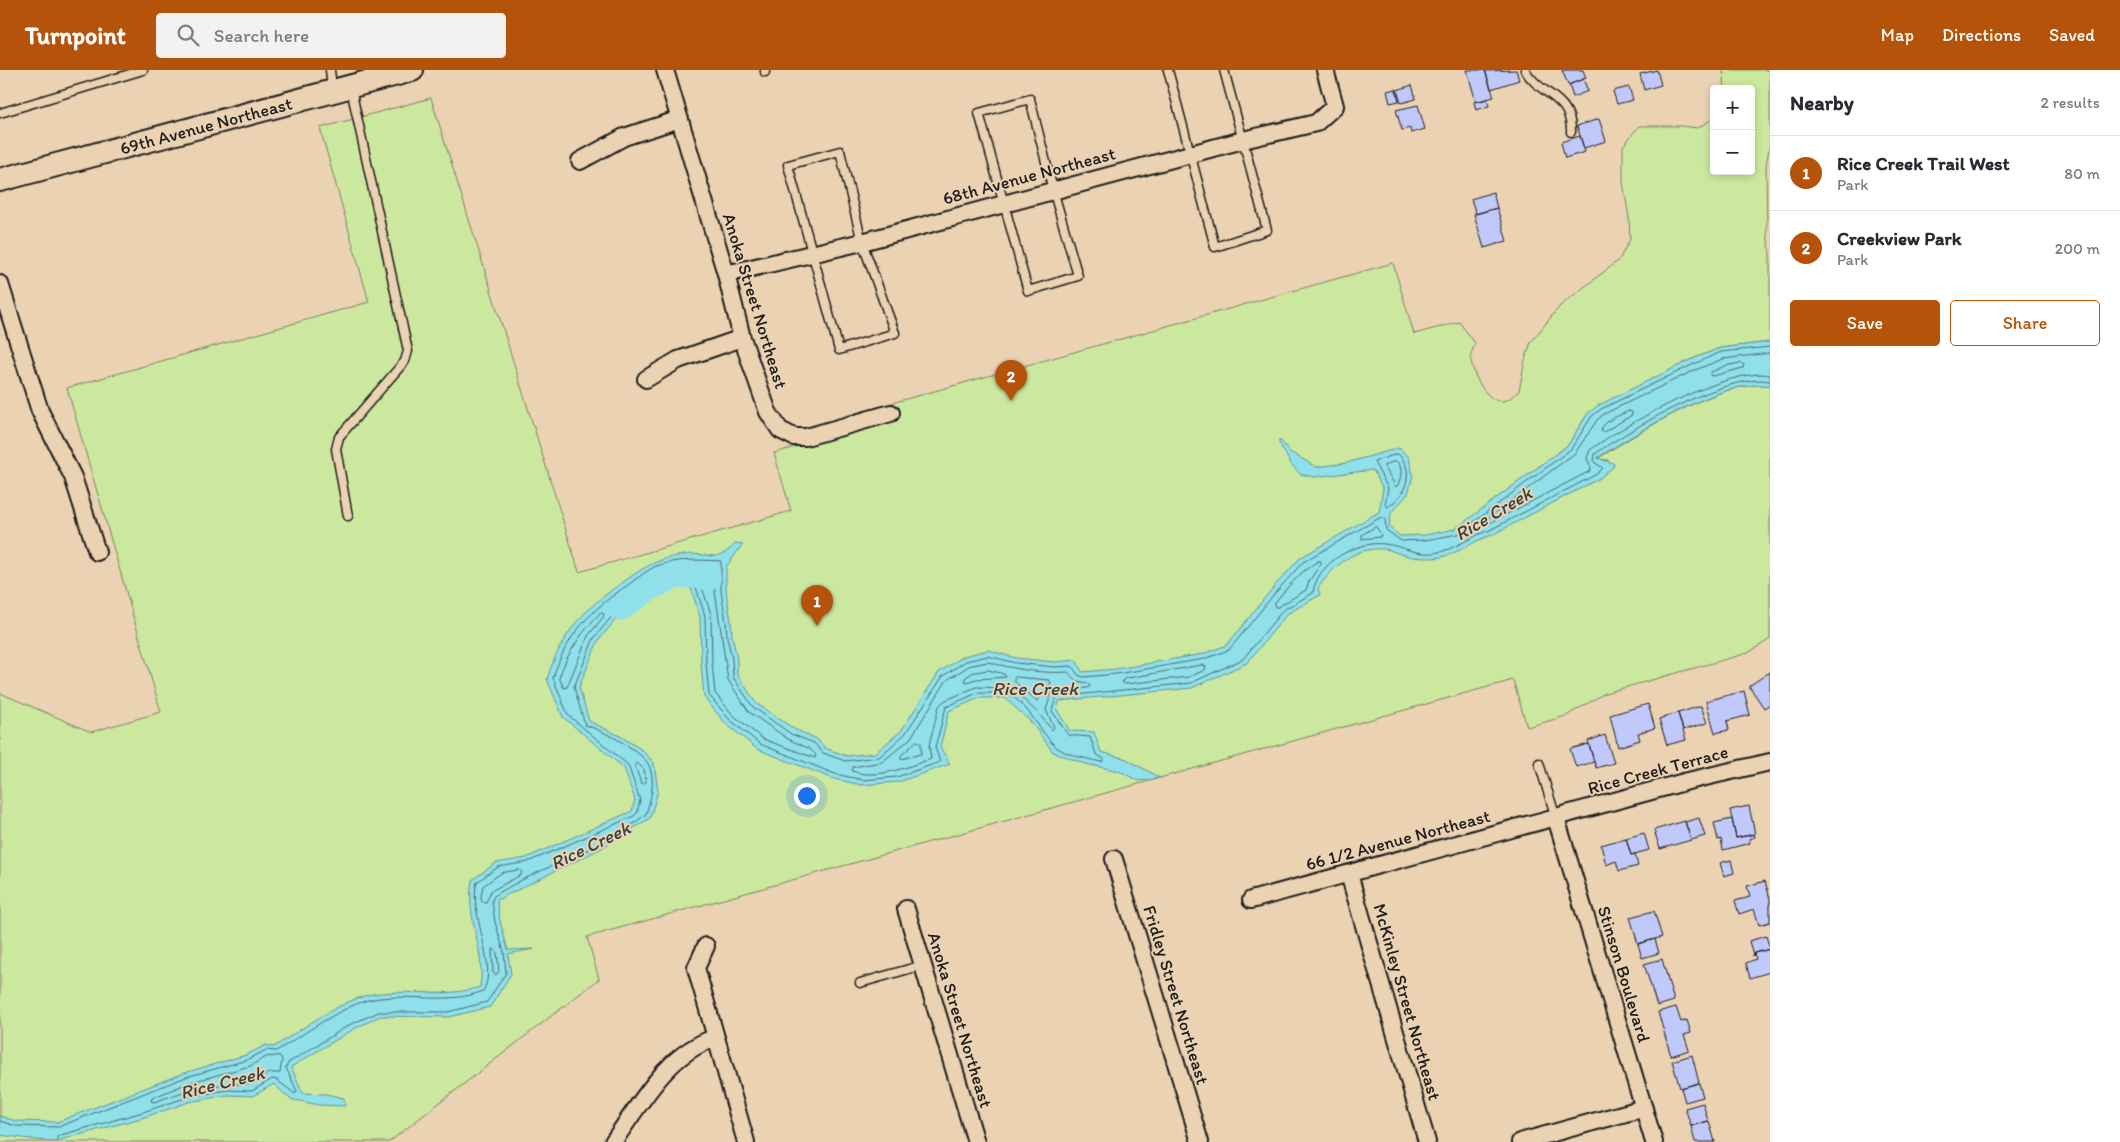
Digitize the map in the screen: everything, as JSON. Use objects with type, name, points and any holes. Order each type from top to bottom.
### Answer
[{"type":"street","name":"69th Avenue Northeast","points":[[0,180],[412,70]]},
{"type":"street","name":"Anoka Street Northeast","points":[[664,70],[726,274],[742,338],[768,412],[780,430],[794,437],[806,437],[891,413]]},
{"type":"street","name":"68th Avenue Northeast","points":[[726,274],[862,242],[1242,140],[1316,123],[1335,106],[1325,70]]},
{"type":"street","points":[[580,161],[624,137],[680,120]]},
{"type":"street","points":[[0,284],[40,411],[73,477],[97,552]]},
{"type":"street","points":[[646,379],[678,360],[742,338]]},
{"type":"street","name":"Rice Creek Terrace","points":[[1556,818],[1688,781],[1770,762]]},
{"type":"street","name":"66 1/2 Avenue Northeast","points":[[1250,900],[1556,818]]},
{"type":"street","name":"Stinson Boulevard","points":[[1556,818],[1654,1142]]},
{"type":"street","name":"Fridley Street Northeast","points":[[1114,859],[1200,1142]]},
{"type":"street","name":"McKinley Street Northeast","points":[[1349,874],[1427,1142]]},
{"type":"street","name":"Anoka Street Northeast","points":[[906,909],[976,1142]]},
{"type":"street","points":[[706,946],[696,968],[746,1142]]},
{"type":"street","points":[[613,1142],[649,1090],[666,1070],[680,1056],[698,1044],[715,1038]]},
{"type":"street","points":[[1520,1142],[1644,1108]]},
{"type":"lane","points":[[0,113],[143,70]]},
{"type":"lane","points":[[330,70],[342,90],[408,351],[405,361],[339,437],[336,449],[348,516]]},
{"type":"lane","points":[[1168,70],[1215,246],[1267,230],[1224,70]]},
{"type":"lane","points":[[1525,70],[1530,78],[1565,107],[1572,120],[1571,132]]},
{"type":"lane","points":[[1030,99],[1053,190],[1078,276],[1028,291],[978,113],[1030,99]]},
{"type":"lane","points":[[840,151],[862,242],[895,333],[839,350],[812,254],[788,165],[840,151]]},
{"type":"lane","points":[[1539,763],[1556,818]]},
{"type":"lane","points":[[860,983],[923,965]]},
{"type":"green space","points":[[1723,70],[1770,70],[1770,144],[1766,165],[1767,233],[1770,254],[1770,342],[1720,348],[1690,360],[1588,413],[1568,445],[1490,503],[1485,537],[1600,478],[1608,460],[1597,459],[1681,410],[1706,398],[1730,390],[1751,385],[1770,386],[1770,639],[1748,653],[1605,693],[1566,716],[1527,727],[1513,680],[587,937],[599,979],[389,1142],[0,1142],[0,693],[91,732],[161,712],[67,388],[369,302],[320,128],[431,98],[579,572],[791,511],[774,453],[860,429],[856,413],[1393,263],[1414,334],[1459,322],[1475,343],[1471,354],[1471,361],[1481,386],[1492,398],[1499,401],[1511,398],[1519,391],[1525,360],[1531,342],[1560,306],[1619,260],[1630,239],[1629,218],[1623,182],[1623,146],[1639,126],[1698,128],[1710,120],[1710,175],[1755,175],[1755,85],[1725,85]]},
{"type":"water","name":"Rice Creek","points":[[1770,342],[1770,386],[1751,385],[1730,390],[1681,409],[1597,458],[1613,463],[1614,466],[1600,478],[1492,535],[1448,555],[1422,558],[1383,549],[1373,549],[1354,555],[1338,565],[1324,580],[1318,588],[1320,595],[1287,614],[1247,663],[1192,688],[1059,701],[1057,710],[1070,731],[1094,732],[1101,752],[1127,759],[1160,778],[1139,781],[1119,771],[1086,764],[1053,752],[1031,722],[1005,698],[979,698],[949,711],[940,747],[950,764],[898,782],[862,785],[834,779],[757,749],[725,723],[704,697],[700,617],[690,585],[674,577],[649,588],[622,612],[598,641],[579,687],[589,721],[620,736],[642,750],[654,763],[658,791],[650,818],[600,849],[497,900],[500,921],[508,950],[534,949],[508,954],[511,974],[490,1007],[449,1017],[380,1016],[354,1029],[291,1067],[303,1093],[326,1094],[344,1098],[345,1106],[319,1105],[290,1099],[274,1084],[253,1096],[227,1095],[189,1102],[145,1117],[53,1142],[0,1135],[0,1116],[16,1121],[57,1122],[184,1073],[246,1055],[266,1045],[274,1047],[322,1016],[361,997],[386,993],[454,992],[480,987],[480,960],[471,907],[472,880],[496,863],[526,858],[632,811],[635,800],[624,768],[563,717],[547,679],[560,647],[587,611],[611,590],[653,563],[684,555],[712,556],[723,554],[736,543],[743,544],[726,567],[726,590],[737,658],[737,674],[756,703],[794,729],[817,739],[825,748],[847,756],[875,753],[901,731],[939,672],[964,656],[988,650],[1016,658],[1055,662],[1076,660],[1082,672],[1116,669],[1203,654],[1227,645],[1271,590],[1300,558],[1379,512],[1383,489],[1373,470],[1314,477],[1300,474],[1291,464],[1279,443],[1279,439],[1290,452],[1316,467],[1346,463],[1399,448],[1409,457],[1413,475],[1408,494],[1391,513],[1389,527],[1400,536],[1425,535],[1455,529],[1568,445],[1588,413],[1599,405],[1690,360],[1720,348]]},
{"type":"building","points":[[1467,70],[1485,70],[1494,97],[1476,102]]},
{"type":"building","points":[[1516,70],[1519,80],[1491,89],[1485,71]]},
{"type":"building","points":[[1562,70],[1583,70],[1586,78],[1568,85]]},
{"type":"building","points":[[1657,70],[1661,85],[1644,90],[1640,74]]},
{"type":"building","points":[[1583,79],[1588,91],[1573,97],[1569,85]]},
{"type":"building","points":[[1412,85],[1416,99],[1401,103],[1397,90]]},
{"type":"building","points":[[1629,87],[1633,100],[1617,104],[1613,91]]},
{"type":"building","points":[[1396,89],[1399,101],[1390,103],[1387,91]]},
{"type":"building","points":[[1487,99],[1489,106],[1476,110],[1474,102]]},
{"type":"building","points":[[1418,105],[1425,129],[1411,133],[1410,128],[1402,130],[1396,110]]},
{"type":"building","points":[[1599,119],[1606,141],[1584,148],[1577,126]]},
{"type":"building","points":[[1580,136],[1585,152],[1565,158],[1561,142]]},
{"type":"building","points":[[1493,192],[1497,208],[1476,214],[1471,199]]},
{"type":"building","points":[[1497,208],[1507,241],[1484,248],[1474,214]]},
{"type":"building","points":[[1770,672],[1770,704],[1764,708],[1749,686]]},
{"type":"building","points":[[1744,691],[1750,715],[1727,721],[1729,730],[1715,733],[1706,701]]},
{"type":"building","points":[[1648,704],[1655,728],[1638,733],[1640,740],[1618,747],[1610,715]]},
{"type":"building","points":[[1701,706],[1707,723],[1683,730],[1678,713]]},
{"type":"building","points":[[1678,713],[1686,740],[1667,745],[1659,719]]},
{"type":"building","points":[[1605,735],[1614,763],[1596,768],[1588,741]]},
{"type":"building","points":[[1589,744],[1594,762],[1576,767],[1570,749]]},
{"type":"building","points":[[1749,806],[1755,834],[1736,838],[1730,810]]},
{"type":"building","points":[[1699,818],[1705,836],[1691,840],[1685,822]]},
{"type":"building","points":[[1732,819],[1736,838],[1754,834],[1755,837],[1749,839],[1750,843],[1723,850],[1721,839],[1718,840],[1714,823]]},
{"type":"building","points":[[1685,821],[1691,840],[1660,849],[1654,830]]},
{"type":"building","points":[[1644,833],[1649,850],[1631,855],[1626,838]]},
{"type":"building","points":[[1626,838],[1631,855],[1635,854],[1638,866],[1619,871],[1616,861],[1606,865],[1601,845]]},
{"type":"building","points":[[1731,860],[1734,873],[1724,876],[1720,863]]},
{"type":"building","points":[[1765,881],[1770,899],[1770,922],[1759,925],[1754,909],[1739,914],[1735,901],[1750,897],[1747,886]]},
{"type":"building","points":[[1654,911],[1662,937],[1638,944],[1630,917]]},
{"type":"building","points":[[1766,936],[1770,949],[1754,953],[1753,956],[1749,941]]},
{"type":"building","points":[[1655,939],[1659,953],[1642,958],[1638,944]]},
{"type":"building","points":[[1770,949],[1770,972],[1750,978],[1746,963],[1756,959],[1754,953]]},
{"type":"building","points":[[1662,959],[1674,1001],[1657,1006],[1644,964]]},
{"type":"building","points":[[1676,1007],[1681,1022],[1687,1020],[1691,1033],[1684,1035],[1689,1050],[1671,1056],[1658,1012]]},
{"type":"building","points":[[1692,1055],[1699,1083],[1680,1088],[1672,1061]]},
{"type":"building","points":[[1699,1083],[1703,1097],[1685,1102],[1681,1088]]},
{"type":"building","points":[[1703,1103],[1708,1121],[1691,1126],[1685,1108]]},
{"type":"building","points":[[1709,1121],[1715,1142],[1695,1142],[1691,1126]]},
{"type":"waterway","name":"Rice Creek","points":[[620,608],[649,588],[674,576],[704,574],[708,578]]},
{"type":"place","name":"Creekview Park","points":[[1011,401]]},
{"type":"place","name":"Rice Creek Trail West","points":[[817,626]]}]
